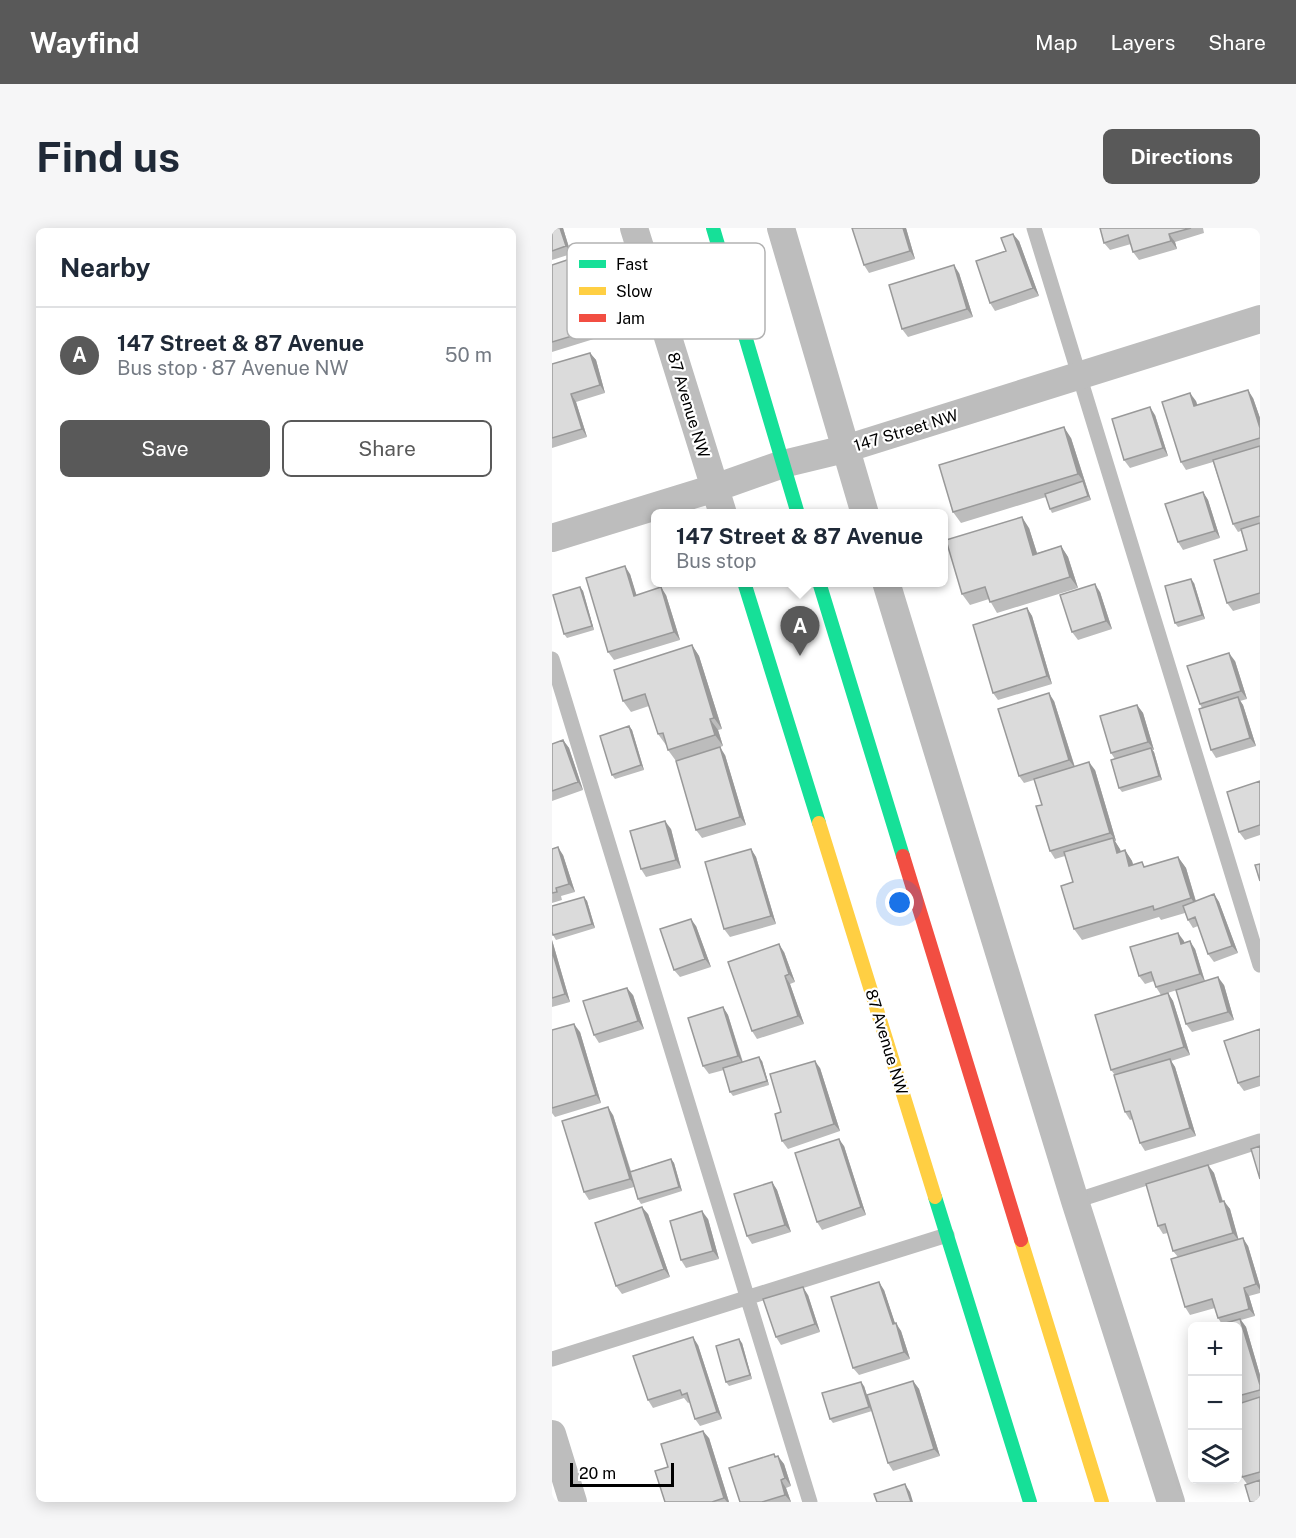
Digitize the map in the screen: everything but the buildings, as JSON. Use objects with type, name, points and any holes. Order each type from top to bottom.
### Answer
[{"type":"main road","points":[[714,228],[718,243]]},
{"type":"main road","points":[[746,339],[797,509]]},
{"type":"main road","name":"87 Avenue NW","points":[[746,587],[1030,1502]]},
{"type":"main road","points":[[821,587],[1102,1502]]},
{"type":"street","name":"87 Avenue NW","points":[[633,228],[638,243]]},
{"type":"street","points":[[781,228],[864,509]]},
{"type":"street","name":"147 Street NW","points":[[683,509],[719,501],[783,464],[845,449],[1260,319]]},
{"type":"street","name":"87 Avenue NW","points":[[668,339],[719,501]]},
{"type":"street","name":"147 Street NW","points":[[552,538],[651,516]]},
{"type":"street","points":[[888,587],[1075,1201],[1171,1502]]},
{"type":"street","points":[[552,1434],[573,1502]]},
{"type":"lane","points":[[1034,228],[1260,965]]},
{"type":"lane","points":[[552,659],[810,1502]]},
{"type":"lane","points":[[1075,1201],[1260,1141]]},
{"type":"lane","points":[[552,1359],[947,1235]]},
{"type":"traffic: fast","points":[[713,228],[717,243]]},
{"type":"traffic: fast","points":[[746,339],[797,509]]},
{"type":"traffic: fast","points":[[746,587],[819,823]]},
{"type":"traffic: fast","points":[[821,587],[903,856]]},
{"type":"traffic: fast","points":[[935,1197],[1030,1502]]},
{"type":"traffic: slow","points":[[819,823],[935,1197]]},
{"type":"traffic: slow","points":[[1021,1240],[1102,1502]]},
{"type":"traffic: jam","points":[[903,856],[1021,1240]]},
{"type":"place","name":"147 Street & 87 Avenue","points":[[800,656]]}]
